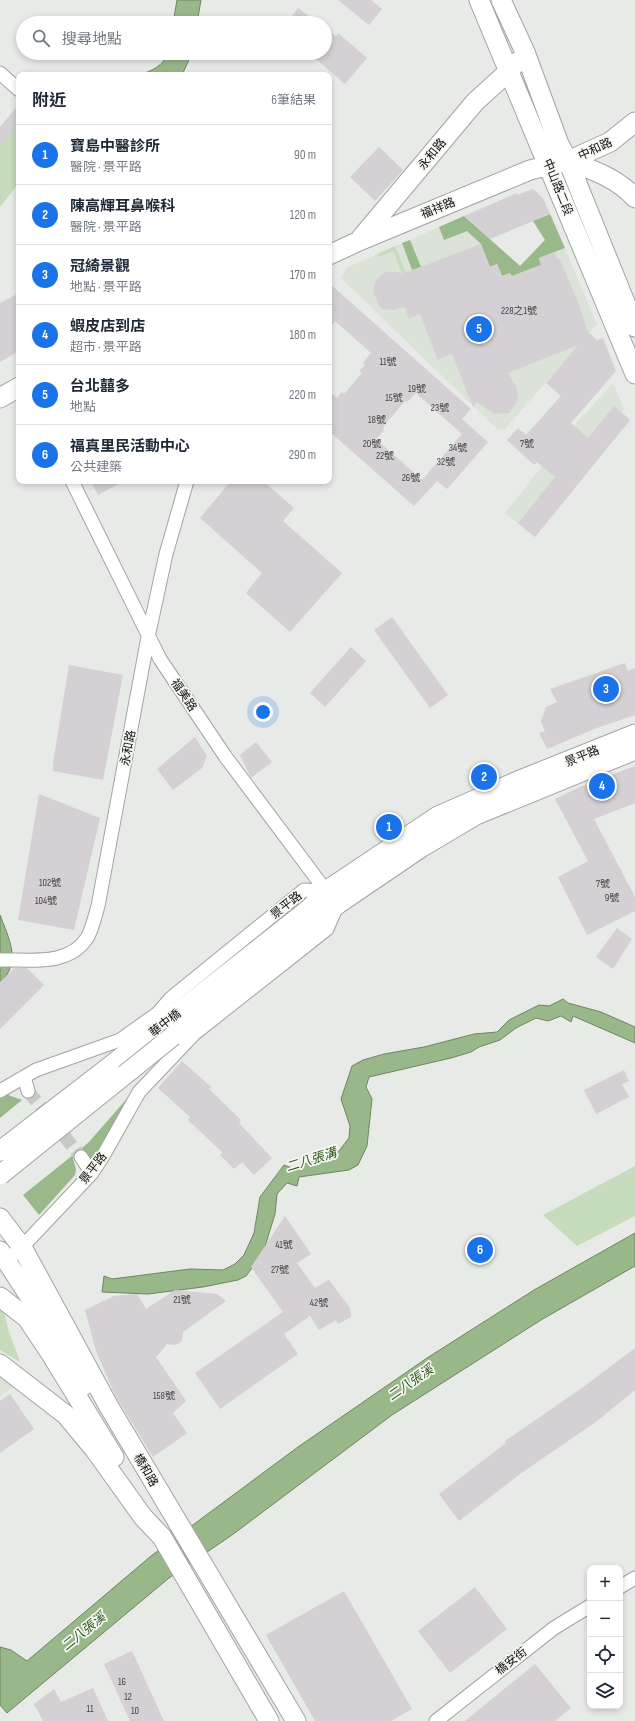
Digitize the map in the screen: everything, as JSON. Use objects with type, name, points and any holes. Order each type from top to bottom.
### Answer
[{"type":"street","name":"中山路二段","points":[[478,0],[549,165],[635,374]]},
{"type":"street","name":"中山路二段","points":[[501,0],[525,52],[559,144],[568,161],[635,327]]},
{"type":"street","name":"永和路","points":[[359,241],[475,102],[509,71],[525,52]]},
{"type":"street","points":[[0,73],[16,87]]},
{"type":"street","name":"中和路","points":[[549,165],[568,161],[614,140],[635,122]]},
{"type":"street","points":[[568,161],[606,175],[627,189],[635,198]]},
{"type":"street","name":"福祥路","points":[[332,256],[359,241],[530,170],[549,165]]},
{"type":"street","points":[[0,398],[16,390]]},
{"type":"street","name":"福美路","points":[[74,484],[128,591],[148,637],[160,659],[224,756],[332,898]]},
{"type":"street","name":"永和路","points":[[0,960],[54,959],[74,952],[87,938],[98,906],[148,637],[166,554],[186,484]]},
{"type":"street","name":"景平路","points":[[3,1255],[22,1247],[92,1173],[104,1156],[139,1092],[194,1034],[327,929],[332,898],[438,816],[514,783],[635,734]]},
{"type":"street","name":"景平路","points":[[0,1091],[36,1070],[120,1040],[158,1012],[171,998],[304,890],[332,898],[476,815],[635,750]]},
{"type":"street","name":"華中橋","points":[[0,1175],[332,898]]},
{"type":"street","name":"華中橋","points":[[0,1151],[314,914]]},
{"type":"street","points":[[24,1077],[28,1091]]},
{"type":"street","points":[[81,1157],[92,1173]]},
{"type":"street","name":"橋和路","points":[[0,1218],[22,1247],[112,1412],[296,1721]]},
{"type":"street","name":"橋和路","points":[[3,1255],[45,1320],[154,1509],[162,1537],[269,1721]]},
{"type":"street","points":[[0,1296],[27,1318],[162,1537]]},
{"type":"street","name":"橋和路","points":[[0,1364],[66,1416],[95,1450],[142,1517],[162,1537]]},
{"type":"street","points":[[623,1585],[635,1578]]},
{"type":"street","name":"橋安街","points":[[436,1721],[554,1628],[587,1608]]},
{"type":"shaded area","points":[[16,126],[16,187],[0,207],[0,145]]},
{"type":"shaded area","points":[[550,214],[597,324],[505,429],[498,430],[341,278],[346,268],[464,216],[520,266],[545,240],[533,221]]},
{"type":"shaded area","points":[[550,214],[565,248],[539,258],[541,265],[512,276],[510,273],[502,276],[497,264],[490,267],[481,244],[467,231],[444,240],[439,227],[464,216],[520,266],[545,240],[533,221]]},
{"type":"shaded area","points":[[410,240],[421,267],[412,270],[402,243]]},
{"type":"shaded area","points":[[395,246],[406,273],[402,274],[393,251],[378,257],[377,254]]},
{"type":"shaded area","points":[[613,383],[624,409],[621,412],[630,420],[535,537],[505,513],[582,416]]},
{"type":"shaded area","points":[[138,1086],[96,1160],[88,1162],[86,1153],[73,1158],[76,1170],[75,1175],[39,1215],[23,1195],[88,1143]]},
{"type":"shaded area","points":[[3,1093],[22,1100],[0,1118],[0,1095]]},
{"type":"shaded area","points":[[635,1166],[635,1216],[577,1246],[543,1215]]},
{"type":"shaded area","points":[[0,1293],[8,1329],[20,1362],[0,1350]]},
{"type":"shaded area","points":[[0,1378],[14,1386],[0,1396]]},
{"type":"water","points":[[177,0],[201,0],[198,16],[174,16]]},
{"type":"water","points":[[189,60],[183,72],[147,72],[160,65],[163,61]]},
{"type":"water","points":[[0,915],[10,942],[12,959],[11,967],[7,975],[0,983]]},
{"type":"water","points":[[563,999],[568,1003],[601,1012],[635,1027],[635,1043],[573,1016],[571,1022],[561,1016],[548,1021],[536,1018],[516,1028],[500,1040],[479,1047],[471,1052],[369,1077],[366,1087],[372,1099],[367,1146],[358,1165],[349,1170],[299,1177],[297,1186],[287,1183],[277,1194],[275,1214],[263,1253],[246,1276],[238,1280],[203,1287],[148,1294],[102,1292],[104,1276],[112,1279],[190,1269],[223,1270],[235,1264],[244,1255],[254,1233],[260,1197],[284,1165],[292,1168],[331,1155],[339,1151],[349,1138],[350,1126],[341,1099],[352,1066],[363,1060],[384,1054],[424,1047],[474,1034],[497,1032],[509,1020],[539,1005],[549,1006]]},
{"type":"water","name":"二八張溪","points":[[635,1233],[635,1266],[541,1320],[392,1415],[232,1535],[169,1578],[7,1713],[0,1705],[0,1647],[11,1650],[27,1661],[151,1556],[298,1447],[427,1358],[534,1290]]},
{"type":"building","points":[[338,0],[371,0],[382,9],[369,25]]},
{"type":"building","points":[[298,8],[309,16],[292,16]]},
{"type":"building","points":[[332,33],[336,36],[338,33],[367,58],[345,84],[317,60],[332,60]]},
{"type":"building","points":[[16,108],[16,128],[0,147],[0,127]]},
{"type":"building","points":[[379,147],[403,170],[375,201],[350,177]]},
{"type":"building","points":[[533,189],[543,198],[550,214],[490,239],[464,216],[517,193],[517,195]]},
{"type":"building","points":[[481,244],[490,267],[497,264],[502,276],[510,273],[512,276],[541,265],[539,258],[555,252],[577,299],[588,332],[597,340],[603,338],[616,371],[571,423],[588,438],[614,406],[630,420],[535,537],[518,523],[555,477],[537,462],[534,465],[507,440],[518,428],[526,435],[561,396],[546,383],[578,345],[508,373],[517,388],[518,400],[509,413],[494,414],[477,402],[473,407],[452,354],[438,360],[420,314],[409,319],[405,307],[393,310],[381,309],[373,292],[376,280],[385,272],[397,272],[402,274]]},
{"type":"building","points":[[332,286],[471,409],[462,419],[488,442],[447,489],[437,481],[414,506],[332,434],[332,394],[337,398],[342,392],[344,394],[362,373],[359,371],[365,365],[363,363],[371,353],[335,321],[332,325]],"holes":[[[416,393],[462,434],[422,480],[376,439],[384,430],[383,428],[387,422],[405,401],[407,402]]]},
{"type":"building","points":[[16,295],[16,353],[0,362],[0,303]]},
{"type":"building","points":[[92,484],[118,484],[98,495]]},
{"type":"building","points":[[228,484],[266,484],[294,508],[283,521],[342,573],[290,632],[246,593],[262,573],[200,518]]},
{"type":"building","points":[[392,617],[448,695],[430,708],[374,630]]},
{"type":"building","points":[[351,647],[366,661],[325,707],[310,693]]},
{"type":"building","points":[[625,663],[628,671],[635,668],[635,715],[594,729],[547,749],[539,733],[545,731],[541,721],[546,707],[557,702],[550,689]]},
{"type":"building","points":[[69,665],[123,675],[103,780],[53,771]]},
{"type":"building","points":[[195,737],[207,756],[202,768],[173,790],[157,769]]},
{"type":"building","points":[[256,742],[272,762],[251,778],[240,755]]},
{"type":"building","points":[[635,766],[635,803],[594,819],[635,897],[635,911],[587,935],[558,877],[588,861],[555,799],[580,787]]},
{"type":"building","points":[[39,794],[100,818],[74,930],[18,920]]},
{"type":"building","points":[[617,928],[632,939],[613,969],[596,957]]},
{"type":"building","points":[[14,968],[27,968],[44,985],[0,1029],[0,982]]},
{"type":"building","points":[[182,1061],[211,1087],[209,1089],[241,1120],[239,1123],[272,1158],[254,1175],[242,1162],[234,1169],[220,1155],[223,1153],[188,1120],[190,1117],[158,1088]]},
{"type":"building","points":[[624,1070],[629,1081],[622,1084],[629,1097],[596,1114],[584,1090]]},
{"type":"building","points":[[285,1216],[311,1254],[297,1263],[315,1288],[329,1280],[350,1308],[351,1317],[338,1324],[336,1320],[319,1330],[310,1316],[284,1334],[298,1354],[220,1409],[195,1373],[283,1312],[251,1267]]},
{"type":"building","points":[[175,1290],[217,1294],[226,1301],[183,1332],[180,1343],[174,1345],[167,1344],[156,1357],[186,1401],[173,1413],[187,1433],[153,1457],[115,1395],[96,1351],[85,1310],[114,1296],[137,1294],[146,1309]]},
{"type":"building","points":[[635,1348],[635,1390],[597,1421],[520,1474],[459,1521],[439,1494],[506,1443],[505,1441],[586,1385]]},
{"type":"building","points":[[10,1394],[34,1429],[0,1453],[0,1401]]},
{"type":"building","points":[[475,1587],[507,1629],[450,1673],[418,1631]]},
{"type":"building","points":[[344,1591],[412,1709],[391,1721],[315,1721],[266,1635]]},
{"type":"building","points":[[132,1651],[164,1721],[130,1721],[104,1664]]},
{"type":"building","points":[[535,1664],[571,1708],[555,1721],[465,1721]]},
{"type":"building","points":[[93,1688],[108,1721],[43,1721],[34,1704],[54,1689],[61,1702]]},
{"type":"tunnel","points":[[28,1091],[81,1157]]},
{"type":"place","name":"台北囍多","points":[[479,329]]},
{"type":"place","name":"冠綺景觀","points":[[606,689]]},
{"type":"place","name":"陳高輝耳鼻喉科","points":[[484,777]]},
{"type":"place","name":"蝦皮店到店","points":[[602,786]]},
{"type":"place","name":"寶島中醫診所","points":[[389,827]]},
{"type":"place","name":"福真里民活動中心","points":[[480,1250]]},
{"type":"water label","name":"二八張溝","points":[[311,1159]]}]
